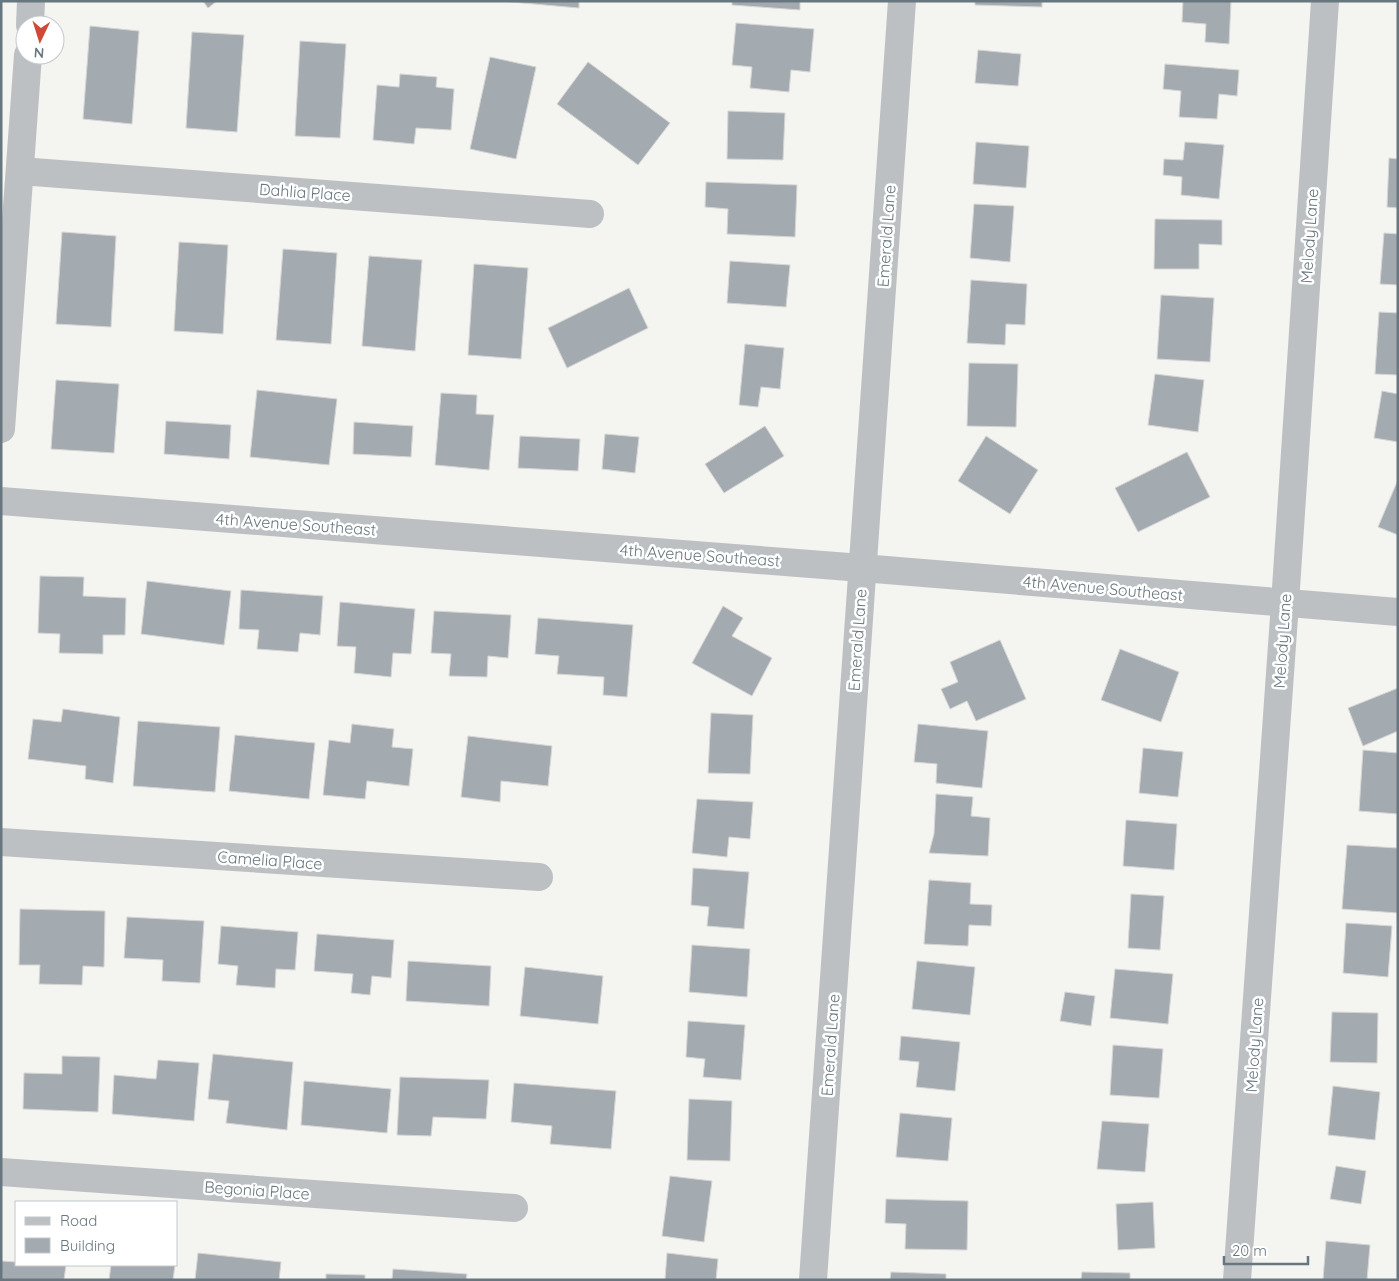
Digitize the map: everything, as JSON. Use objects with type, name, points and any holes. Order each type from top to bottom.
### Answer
[{"type":"street","points":[[31,15],[32,1]]},
{"type":"street","name":"Emerald Lane","points":[[814,1280],[902,1]]},
{"type":"street","name":"Melody Lane","points":[[1238,1280],[1325,1]]},
{"type":"street","points":[[1,429],[27,65]]},
{"type":"street","name":"Dahlia Place","points":[[20,171],[590,214]]},
{"type":"street","name":"4th Avenue Southeast","points":[[1,501],[1398,612]]},
{"type":"street","name":"Camelia Place","points":[[1,842],[539,877]]},
{"type":"street","name":"Begonia Place","points":[[1,1172],[514,1208]]},
{"type":"building","points":[[203,1],[217,1],[208,8]]},
{"type":"building","points":[[500,1],[579,1],[579,8]]},
{"type":"building","points":[[732,1],[800,1],[800,10],[732,5]]},
{"type":"building","points":[[975,1],[1042,1],[1042,7],[975,5]]},
{"type":"building","points":[[1183,1],[1231,1],[1229,44],[1205,42],[1206,24],[1182,22]]},
{"type":"building","points":[[736,23],[814,29],[810,72],[791,70],[789,92],[750,88],[752,67],[732,65]]},
{"type":"building","points":[[90,26],[139,31],[132,124],[83,119]]},
{"type":"building","points":[[192,32],[244,35],[237,132],[186,128]]},
{"type":"building","points":[[300,41],[346,44],[340,138],[295,136]]},
{"type":"building","points":[[978,50],[1021,54],[1018,86],[975,83]]},
{"type":"building","points":[[490,57],[536,67],[516,159],[470,149]]},
{"type":"building","points":[[588,62],[670,123],[638,165],[557,104]]},
{"type":"building","points":[[1165,64],[1239,70],[1237,96],[1219,94],[1217,119],[1179,117],[1181,91],[1163,89]]},
{"type":"building","points":[[400,74],[437,77],[436,87],[454,89],[451,130],[416,128],[414,144],[373,140],[377,85],[399,87]]},
{"type":"building","points":[[728,111],[785,113],[783,160],[727,159]]},
{"type":"building","points":[[976,142],[1029,146],[1026,188],[973,184]]},
{"type":"building","points":[[1185,142],[1224,145],[1219,199],[1181,195],[1182,177],[1163,175],[1164,159],[1183,160]]},
{"type":"building","points":[[1389,158],[1398,159],[1398,208],[1387,207]]},
{"type":"building","points":[[706,182],[797,185],[795,237],[727,234],[728,209],[705,207]]},
{"type":"building","points":[[974,204],[1014,206],[1010,262],[970,258]]},
{"type":"building","points":[[1155,219],[1222,220],[1222,245],[1199,244],[1199,269],[1154,269]]},
{"type":"building","points":[[62,232],[116,236],[111,327],[56,324]]},
{"type":"building","points":[[1384,233],[1398,234],[1398,285],[1380,284]]},
{"type":"building","points":[[179,242],[228,245],[223,334],[174,331]]},
{"type":"building","points":[[283,249],[337,253],[331,344],[276,340]]},
{"type":"building","points":[[369,256],[422,260],[415,351],[362,346]]},
{"type":"building","points":[[730,261],[790,265],[786,307],[727,303]]},
{"type":"building","points":[[474,264],[528,268],[521,359],[468,355]]},
{"type":"building","points":[[971,280],[1027,284],[1025,325],[1006,324],[1005,345],[967,343]]},
{"type":"building","points":[[629,288],[648,328],[567,368],[548,328]]},
{"type":"building","points":[[1161,295],[1214,298],[1210,362],[1157,359]]},
{"type":"building","points":[[1379,312],[1398,313],[1398,375],[1375,374]]},
{"type":"building","points":[[745,344],[784,348],[780,389],[761,387],[758,407],[739,405]]},
{"type":"building","points":[[969,363],[1018,364],[1016,427],[967,426]]},
{"type":"building","points":[[1155,374],[1204,380],[1198,432],[1148,425]]},
{"type":"building","points":[[56,380],[119,384],[114,453],[51,449]]},
{"type":"building","points":[[257,390],[337,399],[329,465],[250,457]]},
{"type":"building","points":[[1382,391],[1398,394],[1398,442],[1374,438]]},
{"type":"building","points":[[441,393],[477,395],[476,414],[494,415],[489,470],[435,465]]},
{"type":"building","points":[[166,421],[231,425],[229,459],[164,454]]},
{"type":"building","points":[[354,422],[413,426],[411,457],[353,454]]},
{"type":"building","points":[[765,426],[784,456],[724,493],[705,464]]},
{"type":"building","points":[[605,434],[639,437],[635,473],[602,469]]},
{"type":"building","points":[[520,436],[580,439],[578,471],[518,468]]},
{"type":"building","points":[[986,436],[1038,470],[1010,514],[958,481]]},
{"type":"building","points":[[1187,452],[1210,497],[1138,532],[1115,488]]},
{"type":"building","points":[[1398,483],[1398,535],[1378,527]]},
{"type":"building","points":[[40,576],[84,577],[83,596],[126,598],[125,635],[103,635],[103,654],[59,653],[60,634],[38,633]]},
{"type":"building","points":[[147,581],[231,591],[224,645],[141,634]]},
{"type":"building","points":[[241,590],[323,596],[320,635],[300,633],[298,652],[257,649],[259,630],[239,629]]},
{"type":"building","points":[[340,602],[415,609],[411,654],[393,653],[391,677],[354,673],[356,647],[337,646]]},
{"type":"building","points":[[723,606],[743,618],[732,636],[772,658],[752,696],[692,663]]},
{"type":"building","points":[[434,611],[511,615],[508,658],[488,656],[487,677],[449,676],[451,654],[431,653]]},
{"type":"building","points":[[538,618],[633,625],[627,697],[603,695],[604,677],[557,674],[559,656],[535,654]]},
{"type":"building","points":[[1000,640],[1026,699],[976,721],[967,701],[950,709],[941,689],[958,682],[950,662]]},
{"type":"building","points":[[1120,649],[1179,672],[1161,722],[1101,700]]},
{"type":"building","points":[[1398,688],[1398,731],[1363,746],[1348,708]]},
{"type":"building","points":[[63,709],[120,717],[113,783],[85,779],[86,766],[28,759],[33,719],[61,722]]},
{"type":"building","points":[[711,713],[753,715],[750,774],[708,773]]},
{"type":"building","points":[[138,721],[220,727],[215,792],[133,786]]},
{"type":"building","points":[[352,724],[394,729],[392,747],[413,749],[409,786],[367,781],[365,799],[323,795],[329,740],[350,743]]},
{"type":"building","points":[[918,724],[988,731],[982,788],[936,783],[937,764],[914,762]]},
{"type":"building","points":[[235,735],[315,743],[309,799],[229,791]]},
{"type":"building","points":[[468,736],[552,746],[548,786],[501,781],[500,802],[461,797]]},
{"type":"building","points":[[1143,748],[1183,752],[1178,797],[1139,793]]},
{"type":"building","points":[[1363,750],[1398,753],[1398,814],[1359,811]]},
{"type":"building","points":[[936,794],[973,797],[971,816],[990,818],[988,856],[929,853],[934,834]]},
{"type":"building","points":[[697,799],[753,802],[750,839],[729,837],[727,857],[692,853]]},
{"type":"building","points":[[1126,820],[1177,824],[1174,870],[1123,866]]},
{"type":"building","points":[[1347,845],[1398,848],[1398,913],[1342,909]]},
{"type":"building","points":[[693,868],[749,872],[744,929],[707,926],[709,907],[691,905]]},
{"type":"building","points":[[929,880],[971,883],[970,904],[992,905],[991,926],[969,925],[968,946],[924,944]]},
{"type":"building","points":[[1131,894],[1164,896],[1160,950],[1128,948]]},
{"type":"building","points":[[20,909],[105,911],[104,967],[83,966],[82,985],[39,984],[40,965],[19,965]]},
{"type":"building","points":[[127,917],[204,921],[200,983],[162,981],[163,960],[124,958]]},
{"type":"building","points":[[1346,923],[1392,926],[1388,977],[1343,973]]},
{"type":"building","points":[[221,926],[298,932],[295,970],[276,969],[275,988],[236,985],[238,966],[218,964]]},
{"type":"building","points":[[317,934],[394,940],[391,978],[372,976],[370,995],[351,993],[353,974],[314,971]]},
{"type":"building","points":[[692,945],[750,949],[747,997],[689,992]]},
{"type":"building","points":[[408,961],[491,966],[489,1006],[406,1001]]},
{"type":"building","points":[[917,961],[975,967],[970,1015],[912,1009]]},
{"type":"building","points":[[525,967],[603,976],[598,1024],[520,1016]]},
{"type":"building","points":[[1115,969],[1173,974],[1168,1024],[1110,1018]]},
{"type":"building","points":[[1065,992],[1095,996],[1091,1026],[1060,1021]]},
{"type":"building","points":[[1332,1012],[1378,1013],[1377,1063],[1330,1062]]},
{"type":"building","points":[[688,1021],[745,1025],[741,1080],[703,1077],[705,1059],[686,1057]]},
{"type":"building","points":[[901,1036],[960,1042],[955,1091],[916,1087],[919,1062],[899,1060]]},
{"type":"building","points":[[1113,1045],[1163,1049],[1159,1098],[1110,1095]]},
{"type":"building","points":[[213,1054],[293,1062],[287,1130],[226,1123],[229,1101],[208,1099]]},
{"type":"building","points":[[62,1056],[100,1057],[98,1112],[23,1109],[24,1073],[62,1074]]},
{"type":"building","points":[[158,1060],[199,1063],[194,1121],[112,1114],[114,1075],[156,1079]]},
{"type":"building","points":[[400,1077],[489,1080],[486,1119],[433,1117],[431,1136],[397,1135]]},
{"type":"building","points":[[304,1081],[391,1089],[387,1133],[301,1125]]},
{"type":"building","points":[[514,1083],[616,1091],[611,1149],[550,1144],[552,1126],[511,1122]]},
{"type":"building","points":[[1333,1086],[1380,1092],[1375,1140],[1328,1135]]},
{"type":"building","points":[[689,1099],[732,1101],[730,1161],[687,1160]]},
{"type":"building","points":[[900,1113],[952,1118],[948,1161],[896,1157]]},
{"type":"building","points":[[1102,1121],[1149,1124],[1145,1172],[1097,1169]]},
{"type":"building","points":[[1336,1166],[1366,1171],[1361,1204],[1330,1199]]},
{"type":"building","points":[[670,1176],[712,1181],[704,1242],[662,1236]]},
{"type":"building","points":[[886,1199],[968,1201],[967,1250],[905,1249],[906,1224],[885,1223]]},
{"type":"building","points":[[1153,1202],[1155,1248],[1118,1250],[1116,1204]]},
{"type":"building","points":[[1326,1241],[1370,1245],[1367,1280],[1323,1280]]},
{"type":"building","points":[[198,1253],[281,1262],[279,1280],[195,1280]]},
{"type":"building","points":[[667,1253],[718,1259],[716,1280],[665,1280]]},
{"type":"building","points":[[1,1261],[15,1262],[15,1266],[66,1266],[64,1280],[1,1280]]},
{"type":"building","points":[[111,1266],[175,1266],[173,1280],[109,1280]]},
{"type":"building","points":[[393,1269],[467,1274],[466,1280],[392,1280]]},
{"type":"building","points":[[891,1272],[946,1274],[946,1280],[890,1280]]},
{"type":"building","points":[[1082,1272],[1130,1273],[1130,1280],[1081,1280]]},
{"type":"building","points":[[326,1274],[365,1275],[365,1280],[326,1280]]}]
